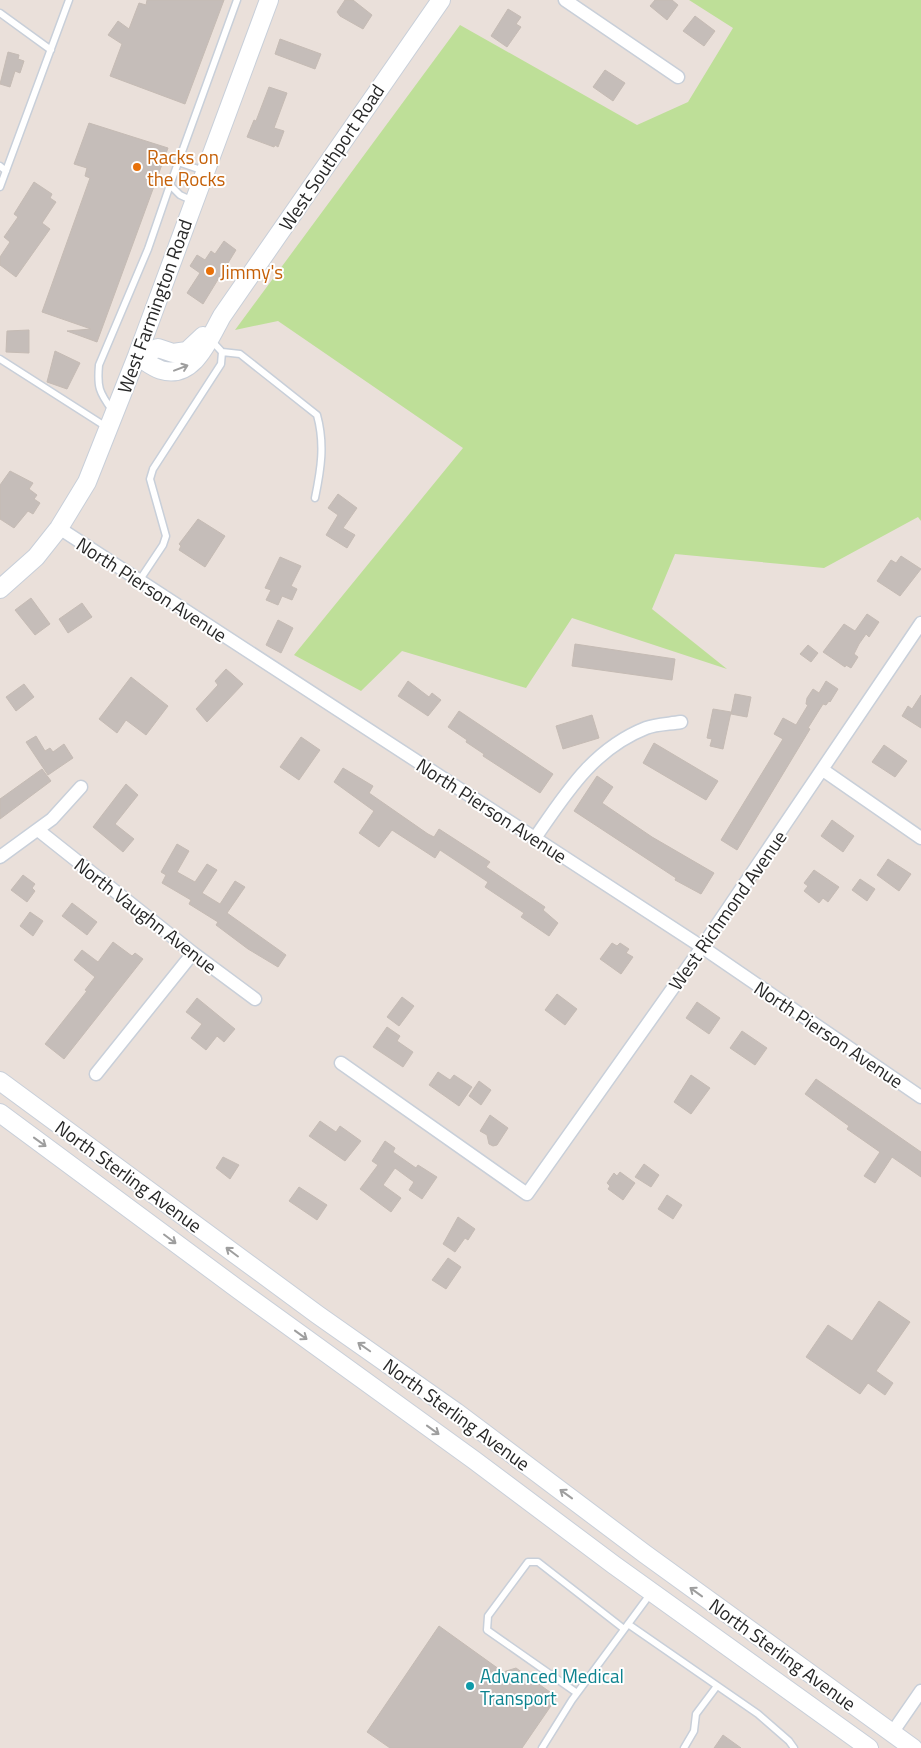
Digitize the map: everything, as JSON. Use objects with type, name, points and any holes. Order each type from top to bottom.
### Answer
[{"type":"main road","name":"West Farmington Road","points":[[0,589],[36,557],[59,528],[86,482],[137,356],[268,0]]},
{"type":"main road","name":"West Southport Road","points":[[137,356],[159,369],[172,372],[182,370],[201,354],[222,316],[441,0]]},
{"type":"main road","name":"West Southport Road","points":[[137,356],[158,348],[173,353],[187,351],[222,316]]},
{"type":"main road","name":"North Sterling Avenue","points":[[0,1081],[913,1748]]},
{"type":"main road","name":"North Sterling Avenue","points":[[0,1113],[652,1592],[870,1748]]},
{"type":"main road","points":[[881,1748],[892,1733]]},
{"type":"street","points":[[565,0],[678,78]]},
{"type":"street","name":"North Pierson Avenue","points":[[59,528],[702,947],[921,1097]]},
{"type":"street","name":"West Richmond Avenue","points":[[341,1062],[528,1194],[702,947],[921,623]]},
{"type":"street","points":[[535,838],[580,775],[615,744],[648,727],[681,722]]},
{"type":"street","points":[[823,770],[921,838]]},
{"type":"street","points":[[0,857],[38,830],[59,812],[81,788]]},
{"type":"street","name":"North Vaughn Avenue","points":[[38,830],[193,953],[255,999]]},
{"type":"street","points":[[96,1074],[193,953]]},
{"type":"street","points":[[892,1733],[921,1691]]},
{"type":"lane","points":[[0,187],[69,0]]},
{"type":"lane","points":[[112,421],[98,384],[99,365],[148,249],[237,0]]},
{"type":"lane","points":[[0,13],[51,50]]},
{"type":"lane","points":[[178,162],[204,171]]},
{"type":"lane","points":[[0,166],[6,171]]},
{"type":"lane","points":[[170,185],[180,195],[193,201]]},
{"type":"lane","points":[[209,339],[222,352],[240,354],[317,416],[321,430],[322,464],[315,498]]},
{"type":"lane","points":[[139,581],[163,545],[166,536],[150,479],[152,469],[217,372],[222,352]]},
{"type":"lane","points":[[0,359],[112,421]]},
{"type":"lane","points":[[577,1693],[487,1630],[488,1616],[528,1562],[538,1562],[626,1626],[758,1714],[789,1741],[794,1748]]},
{"type":"lane","points":[[542,1748],[577,1693],[652,1592]]},
{"type":"lane","points":[[684,1748],[694,1731],[696,1714],[717,1686]]},
{"type":"green space","points":[[689,0],[921,0],[921,521],[918,517],[824,568],[675,554],[652,609],[727,669],[572,618],[526,688],[402,651],[361,691],[294,655],[463,448],[278,321],[235,330],[460,25],[637,125],[688,102],[733,28]]},
{"type":"building","points":[[147,0],[224,0],[185,104],[110,76],[122,44],[108,35],[118,21],[129,29],[139,3],[146,5]]},
{"type":"building","points":[[345,0],[353,0],[372,15],[363,29],[340,16],[337,12]]},
{"type":"building","points":[[655,0],[672,0],[678,5],[667,20],[650,6]]},
{"type":"building","points":[[508,9],[521,17],[516,24],[521,27],[507,47],[491,36]]},
{"type":"building","points":[[695,16],[715,31],[704,46],[683,31]]},
{"type":"building","points":[[280,39],[321,54],[315,69],[275,54]]},
{"type":"building","points":[[8,52],[19,55],[18,59],[24,61],[20,73],[15,71],[10,87],[0,84]]},
{"type":"building","points":[[605,70],[625,83],[613,101],[593,87]]},
{"type":"building","points":[[269,87],[287,93],[274,128],[284,131],[278,147],[247,137],[254,120],[256,121]]},
{"type":"building","points":[[89,123],[168,148],[97,342],[67,331],[91,329],[42,312],[90,178],[85,176],[87,168],[74,164]]},
{"type":"building","points":[[34,182],[52,194],[50,198],[56,202],[42,223],[50,229],[16,277],[0,265],[0,257],[10,242],[4,237],[18,217],[14,214]]},
{"type":"building","name":"Jimmy's","points":[[224,241],[236,250],[203,304],[187,293],[200,273],[190,266],[197,255],[205,260],[211,251],[215,254]]},
{"type":"building","points":[[29,330],[29,353],[6,352],[7,331]]},
{"type":"building","points":[[55,351],[80,363],[67,389],[47,382]]},
{"type":"building","points":[[10,471],[33,483],[29,489],[37,495],[34,499],[40,503],[33,514],[28,511],[14,528],[0,519],[0,485]]},
{"type":"building","points":[[338,494],[357,508],[343,528],[355,535],[347,548],[326,535],[338,515],[328,508]]},
{"type":"building","points":[[198,519],[225,536],[205,567],[179,550],[181,546],[179,544]]},
{"type":"building","points":[[901,556],[921,569],[900,596],[877,581],[891,560],[896,563]]},
{"type":"building","points":[[280,557],[301,566],[291,586],[297,589],[292,600],[282,596],[278,605],[266,600],[271,590],[265,588]]},
{"type":"building","points":[[31,598],[50,624],[35,635],[15,610]]},
{"type":"building","points":[[82,603],[92,617],[68,633],[59,619]]},
{"type":"building","points":[[867,614],[879,622],[869,637],[866,634],[859,644],[854,654],[858,657],[851,668],[846,665],[845,667],[823,652],[844,624],[855,631]]},
{"type":"building","points":[[278,620],[293,628],[281,653],[266,645]]},
{"type":"building","points":[[575,644],[675,659],[672,680],[572,666]]},
{"type":"building","points":[[808,645],[818,653],[811,662],[800,654]]},
{"type":"building","points":[[226,669],[243,684],[207,722],[196,709],[218,685],[215,681]]},
{"type":"building","points":[[131,677],[168,706],[146,735],[126,720],[117,733],[99,719]]},
{"type":"building","points":[[408,681],[429,697],[432,693],[441,700],[428,716],[398,696]]},
{"type":"building","points":[[826,681],[838,689],[830,702],[826,705],[823,704],[737,850],[721,840],[783,739],[774,734],[783,718],[796,725],[808,705],[806,704],[807,698],[813,689],[819,693]]},
{"type":"building","points":[[24,684],[34,697],[16,711],[6,697]]},
{"type":"building","points":[[735,694],[751,697],[747,717],[731,714]]},
{"type":"building","points":[[921,695],[921,728],[902,716],[908,706],[912,709]]},
{"type":"building","points":[[713,709],[731,712],[723,749],[710,746],[712,739],[707,738]]},
{"type":"building","points":[[459,711],[553,774],[540,793],[483,756],[484,754],[448,727]]},
{"type":"building","points":[[592,715],[599,738],[563,749],[556,726]]},
{"type":"building","points":[[36,736],[45,751],[50,748],[53,752],[64,744],[73,758],[48,775],[26,742]]},
{"type":"building","points":[[301,737],[320,750],[299,780],[280,767]]},
{"type":"building","points":[[654,743],[718,781],[706,800],[643,763]]},
{"type":"building","points":[[884,745],[907,761],[895,777],[872,762]]},
{"type":"building","points":[[343,768],[373,786],[369,793],[428,834],[434,837],[439,829],[490,862],[486,867],[545,907],[543,910],[558,923],[549,936],[521,917],[524,913],[485,887],[488,882],[440,850],[435,858],[392,830],[379,847],[359,833],[374,811],[334,782]]},
{"type":"building","points":[[42,769],[51,781],[0,819],[0,799]]},
{"type":"building","points":[[597,776],[613,787],[602,803],[652,837],[714,873],[701,894],[675,880],[676,878],[574,811]]},
{"type":"building","points":[[126,784],[138,795],[115,824],[134,839],[123,852],[93,827]]},
{"type":"building","points":[[832,820],[854,836],[843,852],[821,836]]},
{"type":"building","points":[[177,844],[189,851],[177,872],[195,882],[207,864],[217,870],[202,893],[220,904],[235,881],[245,887],[227,913],[286,955],[278,967],[248,949],[216,925],[218,922],[189,904],[191,900],[162,883],[166,875],[161,872]]},
{"type":"building","points":[[888,859],[911,874],[899,891],[877,875]]},
{"type":"building","points":[[814,870],[839,887],[828,902],[823,898],[819,903],[804,891],[808,886],[804,883]]},
{"type":"building","points":[[23,875],[35,884],[32,888],[35,891],[27,902],[11,890]]},
{"type":"building","points":[[860,879],[875,889],[867,901],[852,890]]},
{"type":"building","points":[[72,903],[97,922],[87,935],[62,916]]},
{"type":"building","points":[[30,912],[43,921],[33,936],[20,926]]},
{"type":"building","points":[[113,942],[132,956],[135,953],[143,959],[64,1059],[45,1044],[87,991],[85,990],[95,977],[74,960],[82,950],[98,962]]},
{"type":"building","points":[[612,943],[617,946],[620,943],[629,949],[626,953],[633,957],[621,974],[600,959]]},
{"type":"building","points":[[557,994],[577,1009],[565,1025],[545,1010]]},
{"type":"building","points":[[402,997],[414,1006],[399,1026],[387,1017]]},
{"type":"building","points":[[197,998],[235,1029],[224,1042],[217,1036],[206,1050],[191,1038],[202,1024],[186,1012]]},
{"type":"building","points":[[697,1002],[720,1018],[709,1034],[686,1018]]},
{"type":"building","points":[[387,1027],[400,1036],[397,1041],[413,1052],[403,1067],[373,1047]]},
{"type":"building","points":[[742,1031],[767,1048],[755,1065],[730,1048]]},
{"type":"building","points":[[438,1072],[450,1080],[454,1075],[472,1087],[459,1106],[429,1085]]},
{"type":"building","points":[[691,1075],[710,1088],[691,1114],[674,1102]]},
{"type":"building","points":[[816,1079],[921,1152],[921,1177],[892,1157],[875,1183],[864,1176],[880,1152],[847,1129],[849,1126],[805,1094]]},
{"type":"building","points":[[479,1081],[491,1090],[481,1105],[469,1096]]},
{"type":"building","points":[[490,1115],[508,1128],[497,1145],[493,1146],[489,1144],[487,1135],[480,1131]]},
{"type":"building","points":[[320,1121],[336,1132],[340,1126],[361,1141],[345,1161],[309,1136]]},
{"type":"building","points":[[385,1141],[395,1148],[393,1152],[416,1168],[418,1165],[437,1177],[422,1199],[409,1190],[414,1182],[395,1168],[383,1185],[401,1198],[391,1212],[360,1189],[378,1165],[372,1161]]},
{"type":"building","points":[[223,1157],[239,1165],[230,1179],[216,1168]]},
{"type":"building","points":[[644,1164],[659,1175],[651,1187],[635,1177]]},
{"type":"building","points":[[620,1172],[635,1183],[623,1200],[608,1189],[610,1186],[607,1183],[614,1173],[617,1176]]},
{"type":"building","points":[[299,1187],[327,1205],[317,1220],[289,1201]]},
{"type":"building","points":[[667,1195],[682,1205],[673,1219],[658,1209]]},
{"type":"building","points":[[458,1217],[475,1229],[468,1240],[465,1238],[455,1252],[443,1244]]},
{"type":"building","points":[[448,1258],[461,1267],[446,1289],[432,1280]]},
{"type":"building","points":[[879,1301],[910,1322],[876,1371],[893,1383],[885,1395],[868,1383],[860,1394],[806,1357],[828,1325],[852,1341]]},
{"type":"building","name":"Advanced Medical Transport","points":[[439,1626],[503,1672],[516,1668],[557,1697],[522,1748],[390,1748],[367,1732]]},
{"type":"building","points":[[723,1735],[741,1748],[714,1748]]},
{"type":"place","name":"Racks on the Rocks","points":[[137,167]]},
{"type":"place","name":"Jimmy's","points":[[210,271]]},
{"type":"place","name":"Advanced Medical Transport","points":[[470,1686]]}]
